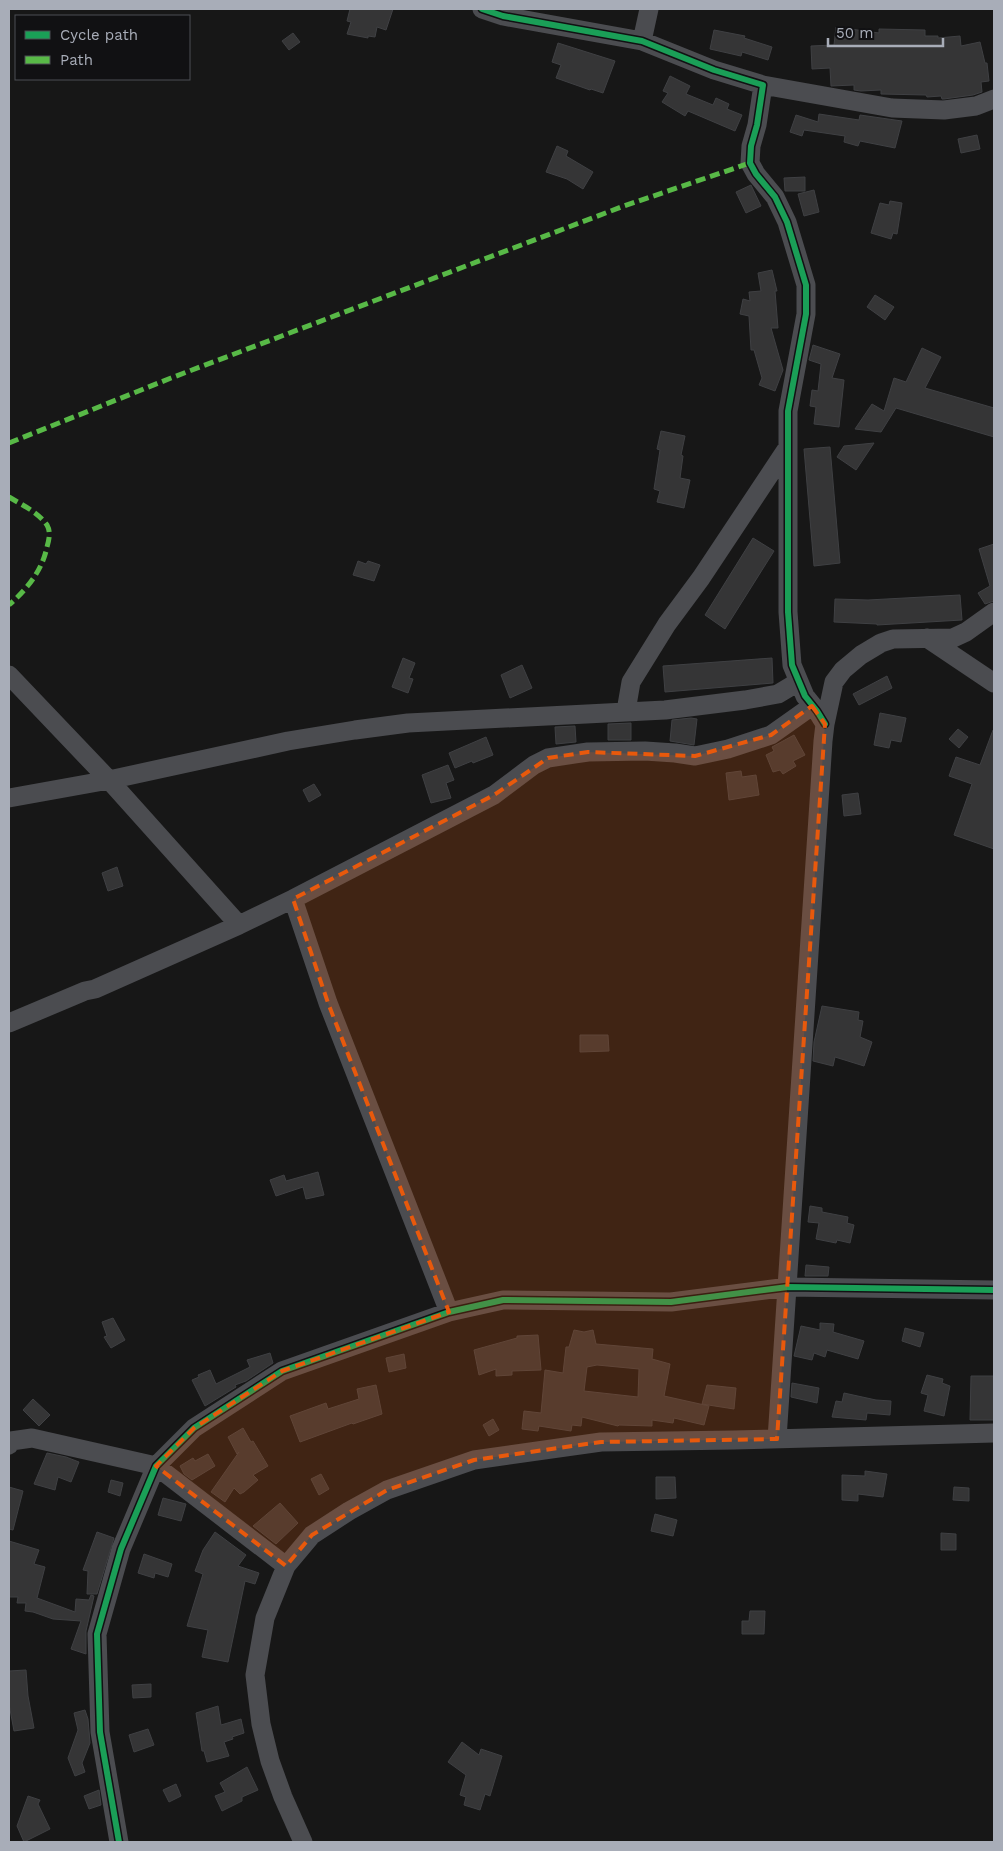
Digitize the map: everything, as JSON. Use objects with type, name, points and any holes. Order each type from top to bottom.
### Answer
[{"type":"street","points":[[482,9],[503,16],[642,41],[714,70],[763,86],[892,108],[944,110],[976,106],[994,100]]},
{"type":"street","points":[[642,41],[649,9]]},
{"type":"street","points":[[763,86],[757,125],[751,146],[750,163],[756,174],[775,197],[787,222],[806,285],[806,314],[788,411],[788,612],[792,664],[805,696],[825,724]]},
{"type":"street","points":[[626,711],[631,682],[667,624],[701,578],[788,447]]},
{"type":"street","points":[[777,1439],[825,724],[834,682],[842,670],[861,655],[881,643],[894,639],[953,638],[966,632],[994,612]]},
{"type":"street","points":[[928,638],[990,677]]},
{"type":"street","points":[[9,675],[109,780],[239,925]]},
{"type":"street","points":[[9,798],[109,780],[288,741],[364,729],[408,724],[665,710],[778,694],[798,682]]},
{"type":"street","points":[[9,1023],[85,991],[95,989],[293,899],[494,794],[534,765],[548,758],[577,752],[645,751],[695,756],[728,749],[771,735],[812,706]]},
{"type":"street","points":[[293,899],[328,1003],[449,1312]]},
{"type":"street","points":[[119,1842],[100,1732],[96,1634],[121,1549],[156,1466],[194,1428],[282,1371],[449,1312],[503,1300],[671,1302],[788,1287],[994,1290]]},
{"type":"street","points":[[303,1842],[283,1797],[270,1761],[261,1724],[255,1675],[265,1618],[286,1566],[312,1535],[349,1511],[387,1490],[474,1460],[601,1442],[994,1433]]},
{"type":"street","points":[[9,1445],[11,1441],[32,1438],[156,1466],[286,1566]]},
{"type":"highlighted area","points":[[812,706],[825,724],[777,1439],[601,1442],[474,1460],[387,1490],[312,1535],[286,1566],[156,1466],[194,1428],[282,1371],[449,1312],[328,1003],[293,899],[494,795],[548,758],[588,752],[695,756],[771,735]]},
{"type":"building","points":[[350,9],[393,9],[386,30],[377,27],[375,37],[368,36],[368,38],[347,34],[351,22],[347,21]]},
{"type":"building","points":[[836,27],[879,33],[879,29],[925,30],[925,36],[938,36],[938,38],[960,36],[961,46],[980,42],[985,63],[987,63],[989,81],[981,82],[982,92],[944,99],[941,96],[881,94],[881,90],[854,90],[854,85],[831,86],[830,68],[812,69],[811,46],[834,45]]},
{"type":"building","points":[[714,30],[745,36],[744,38],[772,47],[768,60],[742,52],[741,56],[710,49]]},
{"type":"building","points":[[293,33],[300,42],[289,50],[282,41]]},
{"type":"building","points":[[558,43],[615,61],[603,93],[556,78],[561,65],[552,62]]},
{"type":"building","points":[[670,76],[690,86],[686,94],[713,105],[716,98],[729,104],[727,109],[742,115],[735,131],[688,111],[685,116],[662,102],[668,93],[663,91]]},
{"type":"building","points":[[819,114],[859,120],[860,115],[902,121],[895,148],[860,141],[858,146],[844,142],[845,136],[804,130],[802,136],[790,132],[796,115],[818,122]]},
{"type":"building","points":[[977,135],[980,149],[961,153],[958,139]]},
{"type":"building","points":[[557,146],[568,151],[566,156],[593,172],[583,189],[567,179],[546,172]]},
{"type":"building","points":[[805,177],[805,191],[785,191],[784,178]]},
{"type":"building","points":[[751,185],[761,206],[746,213],[736,192]]},
{"type":"building","points":[[814,190],[819,212],[804,216],[798,194]]},
{"type":"building","points":[[890,201],[902,203],[897,234],[893,233],[891,239],[871,233],[880,203],[889,205]]},
{"type":"building","points":[[772,270],[777,291],[775,291],[778,328],[771,328],[783,370],[775,391],[759,385],[762,378],[754,350],[751,350],[749,316],[740,314],[743,299],[750,301],[749,292],[761,291],[758,273]]},
{"type":"building","points":[[875,295],[894,307],[885,320],[867,307]]},
{"type":"building","points":[[813,345],[840,354],[832,378],[844,380],[839,427],[814,424],[816,407],[810,406],[812,390],[818,391],[821,364],[809,360]]},
{"type":"building","points":[[922,348],[941,357],[925,388],[994,408],[994,437],[896,408],[881,432],[855,429],[872,404],[884,411],[894,378],[906,382]]},
{"type":"building","points":[[661,431],[685,436],[681,455],[683,456],[680,478],[690,480],[684,508],[657,502],[660,491],[654,489],[660,450],[657,449]]},
{"type":"building","points":[[874,443],[856,470],[837,457],[844,446]]},
{"type":"building","points":[[830,447],[840,563],[814,566],[804,449]]},
{"type":"building","points":[[753,538],[774,551],[725,629],[705,615]]},
{"type":"building","points":[[994,544],[994,601],[985,604],[978,593],[990,586],[979,549]]},
{"type":"building","points":[[358,561],[366,564],[368,561],[380,565],[374,581],[353,575]]},
{"type":"building","points":[[960,595],[962,620],[877,625],[834,622],[835,599],[868,600]]},
{"type":"building","points":[[403,658],[415,663],[409,678],[413,679],[408,693],[392,687]]},
{"type":"building","points":[[772,658],[773,683],[665,692],[663,666]]},
{"type":"building","points":[[522,665],[532,688],[510,698],[501,675]]},
{"type":"building","points":[[887,676],[892,688],[859,705],[853,694]]},
{"type":"building","points":[[880,713],[906,718],[901,742],[891,740],[889,748],[874,745]]},
{"type":"building","points":[[697,719],[694,745],[670,741],[672,720]]},
{"type":"building","points":[[631,723],[631,740],[608,740],[608,724]]},
{"type":"building","points":[[575,726],[576,742],[556,744],[555,727]]},
{"type":"building","points":[[958,729],[968,737],[959,748],[949,739]]},
{"type":"building","points":[[993,730],[994,849],[954,835],[972,784],[949,776],[956,757],[980,765]]},
{"type":"building","points":[[794,735],[805,755],[793,761],[796,766],[783,774],[780,770],[773,772],[766,755],[774,751],[772,747]]},
{"type":"building","points":[[486,737],[493,755],[455,768],[449,753]]},
{"type":"building","points":[[448,765],[454,780],[446,783],[451,798],[431,803],[422,775]]},
{"type":"building","points":[[741,771],[742,777],[756,775],[759,795],[729,800],[726,773]]},
{"type":"building","points":[[314,784],[321,795],[309,802],[303,790]]},
{"type":"building","points":[[858,793],[861,814],[844,816],[842,795]]},
{"type":"building","points":[[117,867],[123,886],[108,891],[102,873]]},
{"type":"building","points":[[822,1006],[859,1012],[858,1020],[863,1021],[860,1037],[872,1042],[864,1066],[835,1057],[833,1066],[813,1061],[814,1042]]},
{"type":"building","points":[[580,1035],[608,1035],[609,1051],[580,1052]]},
{"type":"building","points":[[318,1172],[324,1195],[306,1199],[303,1187],[276,1196],[270,1180],[284,1175],[286,1181]]},
{"type":"building","points":[[810,1206],[822,1208],[822,1212],[848,1217],[847,1223],[854,1225],[850,1243],[837,1240],[836,1243],[816,1239],[819,1223],[808,1222]]},
{"type":"building","points":[[806,1265],[829,1267],[828,1276],[805,1276]]},
{"type":"building","points":[[113,1318],[125,1340],[111,1348],[104,1337],[107,1336],[102,1322]]},
{"type":"building","points":[[820,1323],[834,1324],[833,1332],[864,1341],[858,1359],[827,1350],[825,1357],[814,1353],[812,1360],[794,1356],[801,1326],[820,1330]]},
{"type":"building","points":[[905,1328],[924,1333],[920,1347],[902,1341]]},
{"type":"building","points":[[574,1330],[584,1332],[593,1330],[596,1344],[653,1349],[652,1359],[670,1364],[664,1396],[709,1406],[704,1425],[674,1418],[673,1423],[652,1420],[652,1426],[618,1426],[582,1417],[581,1426],[572,1425],[571,1431],[539,1426],[538,1431],[522,1429],[524,1411],[541,1413],[545,1370],[563,1373],[566,1347],[569,1347]],"holes":[[[597,1365],[639,1369],[638,1397],[584,1391],[587,1367]]]},
{"type":"building","points":[[538,1335],[541,1370],[512,1371],[512,1375],[496,1376],[496,1369],[479,1375],[474,1350],[517,1338],[517,1336]]},
{"type":"building","points":[[270,1353],[273,1363],[246,1381],[235,1385],[236,1387],[205,1406],[192,1380],[199,1377],[198,1375],[210,1370],[216,1384],[250,1367],[247,1360]]},
{"type":"building","points":[[404,1354],[406,1368],[389,1372],[386,1358]]},
{"type":"building","points":[[927,1375],[943,1379],[942,1383],[950,1386],[944,1416],[924,1411],[928,1395],[921,1393]]},
{"type":"building","points":[[971,1376],[994,1376],[994,1420],[970,1420]]},
{"type":"building","points":[[792,1383],[819,1388],[817,1403],[791,1397]]},
{"type":"building","points":[[376,1385],[382,1414],[300,1442],[290,1416],[326,1403],[328,1409],[359,1399],[357,1389]]},
{"type":"building","points":[[707,1385],[736,1388],[734,1409],[702,1404]]},
{"type":"building","points":[[844,1393],[876,1400],[891,1401],[890,1415],[867,1413],[866,1420],[832,1417],[836,1401],[842,1402]]},
{"type":"building","points":[[33,1399],[50,1415],[39,1426],[23,1410]]},
{"type":"building","points":[[493,1419],[499,1430],[489,1436],[483,1425]]},
{"type":"building","points":[[243,1428],[268,1466],[253,1475],[258,1480],[244,1492],[240,1494],[234,1488],[225,1502],[211,1492],[239,1452],[237,1454],[228,1437]]},
{"type":"building","points":[[47,1453],[79,1462],[71,1482],[58,1477],[55,1490],[34,1484]]},
{"type":"building","points":[[208,1454],[215,1466],[192,1480],[184,1474],[180,1466],[193,1458],[195,1461]]},
{"type":"building","points":[[865,1471],[887,1474],[883,1497],[858,1494],[858,1501],[842,1500],[842,1475],[865,1476]]},
{"type":"building","points":[[321,1474],[329,1489],[319,1495],[311,1479]]},
{"type":"building","points":[[656,1477],[675,1477],[676,1498],[656,1499]]},
{"type":"building","points":[[111,1480],[123,1483],[120,1496],[108,1492]]},
{"type":"building","points":[[9,1487],[23,1491],[13,1530],[9,1529]]},
{"type":"building","points":[[954,1487],[969,1488],[969,1501],[953,1500]]},
{"type":"building","points":[[163,1498],[186,1504],[181,1521],[158,1515]]},
{"type":"building","points":[[280,1503],[298,1523],[276,1544],[253,1526]]},
{"type":"building","points":[[655,1514],[677,1520],[673,1536],[651,1531]]},
{"type":"building","points":[[97,1532],[114,1538],[97,1594],[87,1594],[88,1571],[83,1570]]},
{"type":"building","points":[[215,1532],[246,1555],[238,1566],[259,1573],[255,1584],[245,1581],[228,1662],[202,1657],[208,1630],[187,1626],[203,1574],[195,1571],[203,1550]]},
{"type":"building","points":[[941,1533],[956,1534],[956,1550],[941,1550]]},
{"type":"building","points":[[9,1541],[39,1550],[34,1564],[45,1567],[37,1598],[75,1612],[76,1599],[89,1600],[91,1595],[94,1596],[86,1631],[86,1654],[71,1649],[81,1621],[53,1619],[25,1611],[26,1603],[17,1603],[18,1597],[9,1597]]},
{"type":"building","points":[[144,1554],[172,1564],[168,1577],[155,1573],[154,1578],[138,1573]]},
{"type":"building","points":[[750,1611],[765,1611],[764,1634],[742,1634],[742,1621],[749,1621]]},
{"type":"building","points":[[26,1670],[28,1696],[34,1728],[14,1731],[9,1704],[9,1671]]},
{"type":"building","points":[[151,1684],[151,1697],[133,1698],[132,1685]]},
{"type":"building","points":[[218,1706],[221,1725],[241,1719],[244,1733],[224,1742],[229,1756],[207,1762],[204,1751],[202,1751],[196,1713]]},
{"type":"building","points":[[85,1710],[88,1719],[90,1743],[82,1763],[85,1772],[75,1776],[68,1758],[78,1730],[74,1713]]},
{"type":"building","points":[[148,1729],[154,1745],[134,1752],[129,1735]]},
{"type":"building","points":[[462,1742],[479,1755],[481,1749],[502,1756],[490,1796],[485,1794],[480,1810],[464,1805],[466,1797],[460,1795],[466,1775],[448,1762]]},
{"type":"building","points":[[247,1767],[258,1790],[242,1797],[242,1801],[222,1811],[215,1796],[225,1792],[220,1783]]},
{"type":"building","points":[[176,1784],[181,1796],[169,1802],[163,1790]]},
{"type":"building","points":[[99,1790],[101,1805],[89,1809],[84,1796]]},
{"type":"building","points":[[28,1796],[40,1800],[38,1804],[50,1829],[24,1842],[17,1826]]},
{"type":"marked path","points":[[9,443],[171,378],[624,206],[750,163]]},
{"type":"marked path","points":[[9,497],[39,516],[47,525],[49,533],[45,556],[38,572],[22,593],[9,605]]},
{"type":"cycle path","points":[[482,9],[503,16],[642,41],[714,70],[763,85],[757,125],[751,146],[750,163],[756,174],[775,197],[787,222],[806,285],[806,314],[788,411],[788,612],[792,665],[805,696],[825,724]]},
{"type":"cycle path","points":[[119,1842],[100,1732],[97,1634],[121,1549],[156,1466],[194,1428],[282,1371],[449,1312],[503,1300],[671,1302],[788,1287],[994,1290]]}]
